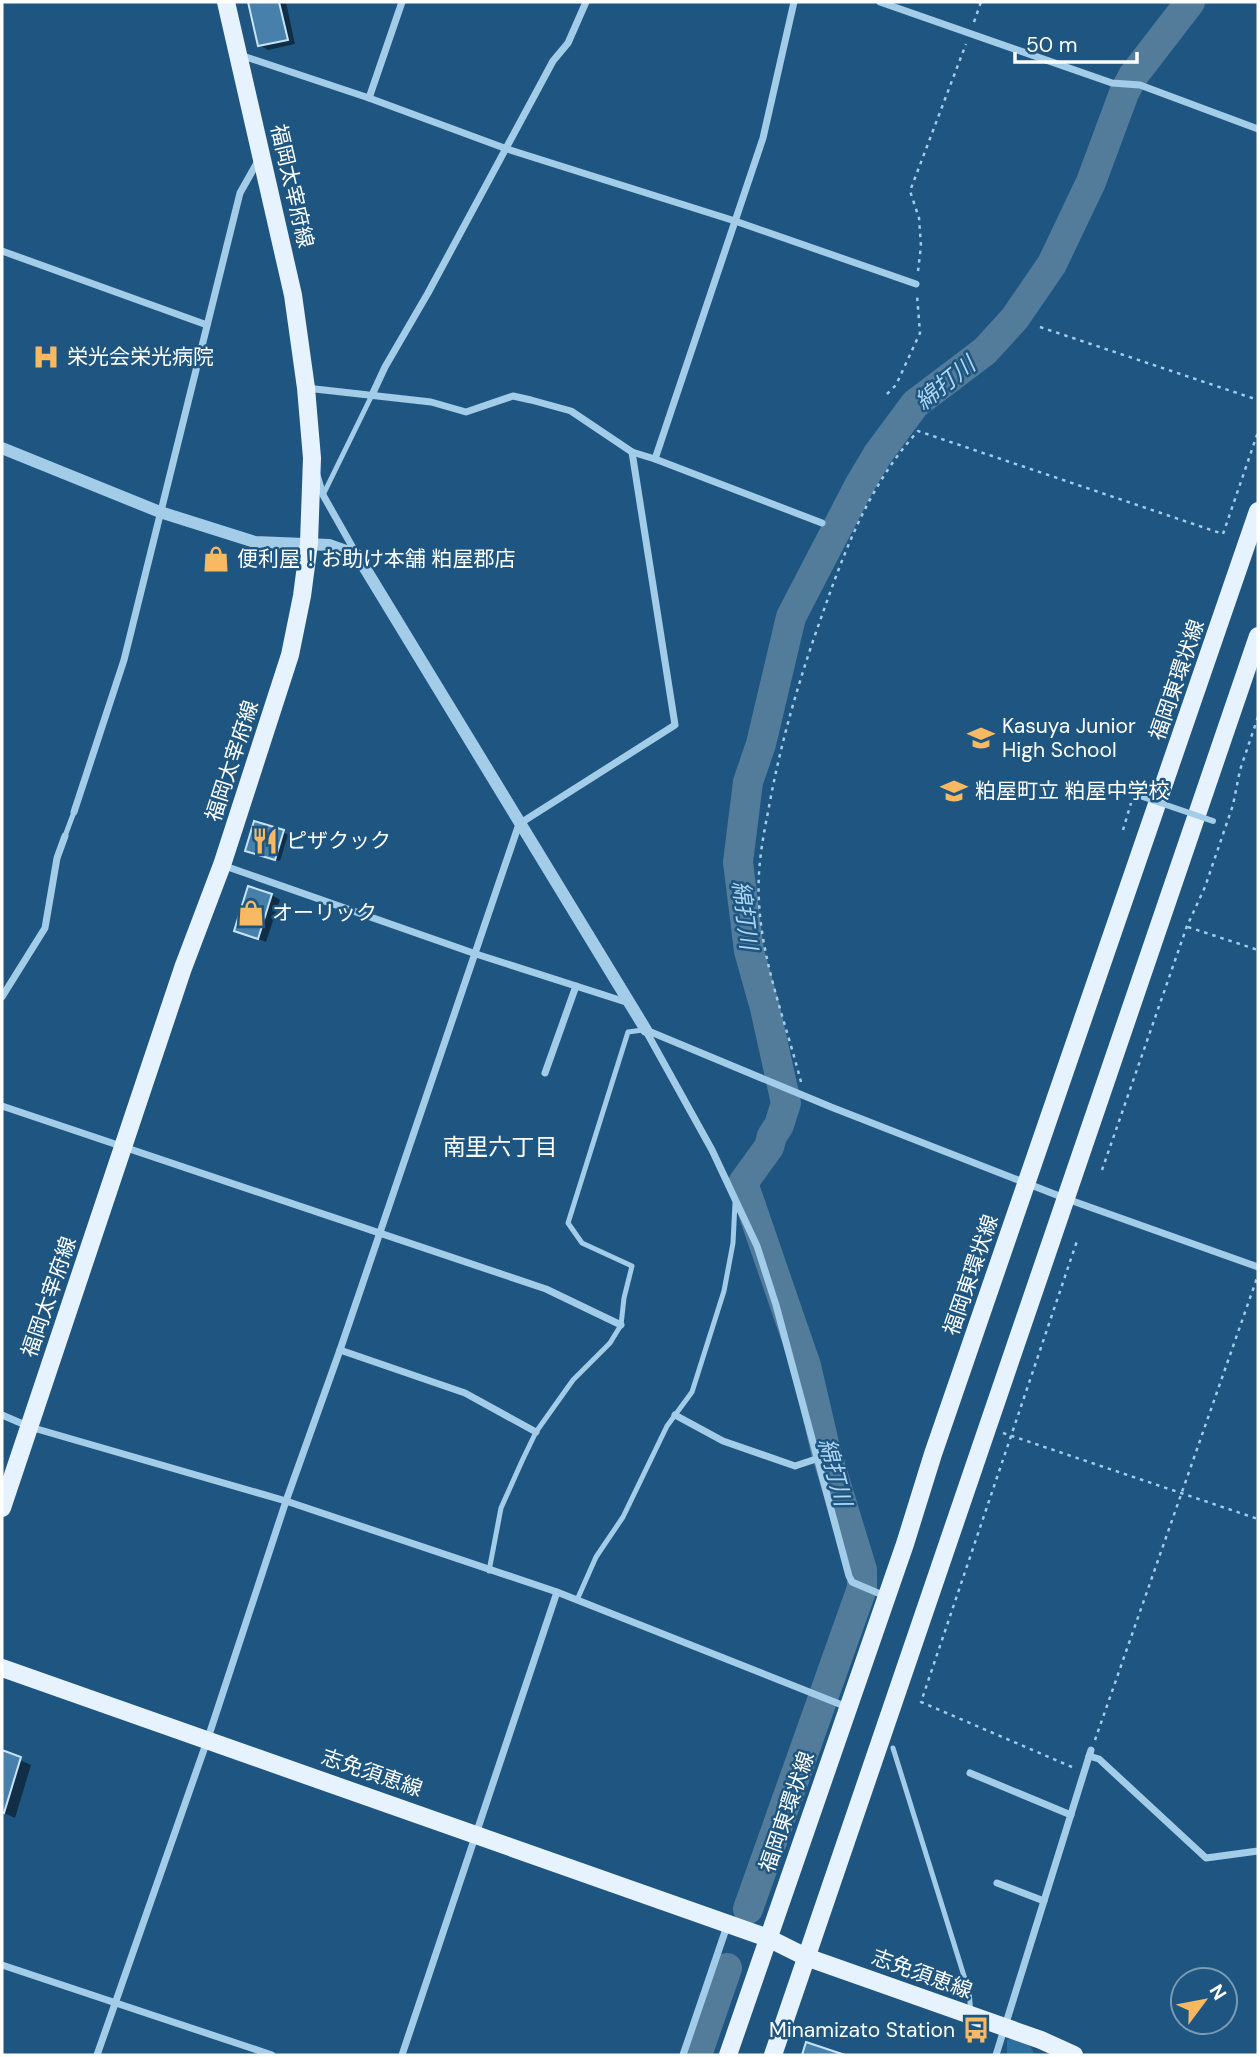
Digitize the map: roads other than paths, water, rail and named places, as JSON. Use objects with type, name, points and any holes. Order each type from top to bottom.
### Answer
[{"type":"main road","name":"福岡太宰府線","points":[[2,1508],[183,968],[222,865],[290,656],[302,596],[309,543],[312,458],[306,388],[293,295],[226,2]]},
{"type":"main road","name":"福岡東環状線","points":[[728,2055],[761,1936],[839,1703],[878,1593],[905,1544],[933,1454],[1258,511]]},
{"type":"main road","points":[[773,2055],[1258,636]]},
{"type":"main road","name":"志免須恵線","points":[[2,1668],[761,1936],[806,1957],[1041,2040],[1074,2055]]},
{"type":"street","points":[[369,98],[402,2]]},
{"type":"street","points":[[372,395],[553,61],[568,43],[586,2]]},
{"type":"street","points":[[656,458],[763,138],[794,2]]},
{"type":"street","points":[[880,2],[1112,83],[1140,85],[1258,129]]},
{"type":"street","points":[[238,54],[369,98],[507,149],[735,221],[916,284]]},
{"type":"street","points":[[74,812],[124,660],[240,192],[262,153]]},
{"type":"street","points":[[2,251],[207,325]]},
{"type":"street","points":[[306,388],[431,402],[466,412],[513,396],[531,400],[570,411],[632,452],[656,458],[822,523]]},
{"type":"street","points":[[2,448],[160,512],[255,542],[329,545],[357,555]]},
{"type":"street","points":[[97,2055],[207,1741],[286,1501],[519,824],[675,725],[632,452]]},
{"type":"street","points":[[312,458],[323,495],[357,555],[646,1030],[736,1196],[757,1246],[776,1305],[816,1459],[852,1582],[878,1593]]},
{"type":"street","points":[[1134,794],[1213,821]]},
{"type":"street","points":[[2,997],[45,928],[57,858],[65,836]]},
{"type":"street","points":[[222,865],[476,954],[629,1003]]},
{"type":"street","points":[[545,1073],[576,986]]},
{"type":"street","points":[[646,1030],[1066,1199],[1258,1267]]},
{"type":"street","points":[[2,1106],[123,1149],[546,1289],[621,1325]]},
{"type":"street","points":[[340,1350],[465,1393],[536,1432]]},
{"type":"street","points":[[2,1415],[30,1427],[286,1501],[557,1592],[839,1703]]},
{"type":"street","points":[[675,1415],[723,1441],[794,1466],[816,1459]]},
{"type":"street","points":[[402,2055],[557,1592]]},
{"type":"street","points":[[996,2055],[1090,1753],[1100,1759],[1206,1858],[1258,1851]]},
{"type":"street","points":[[970,1773],[1071,1815]]},
{"type":"street","points":[[997,1883],[1044,1901]]},
{"type":"street","points":[[683,2055],[727,1925]]},
{"type":"street","points":[[2,1965],[272,2055]]},
{"type":"lane","points":[[323,495],[372,395]]},
{"type":"lane","points":[[65,836],[74,812]]},
{"type":"lane","points":[[489,1571],[501,1508],[536,1432],[573,1380],[610,1343],[621,1325],[632,1266],[582,1243],[568,1223],[628,1032],[646,1030]]},
{"type":"lane","points":[[577,1600],[596,1557],[624,1517],[667,1426],[692,1392],[724,1291],[733,1242],[736,1196]]},
{"type":"lane","points":[[893,1748],[969,1992],[971,2015]]},
{"type":"waterway","name":"綿打川","points":[[748,1909],[862,1588],[862,1570],[826,1452],[806,1366],[743,1183],[769,1147],[786,1103],[749,951],[738,862],[748,782],[761,744],[791,617],[859,486],[878,454],[915,404],[985,351],[1015,318],[1052,264],[1091,182],[1124,93],[1133,76],[1190,2]]},
{"type":"waterway","name":"綿打川","points":[[697,2055],[727,1968]]},
{"type":"place","name":"栄光会栄光病院","points":[[46,357]]},
{"type":"place","name":"便利屋！お助け本舗 粕屋郡店","points":[[216,559]]},
{"type":"place","name":"Kasuya Junior High School","points":[[981,738]]},
{"type":"place","name":"粕屋町立 粕屋中学校","points":[[954,791]]},
{"type":"place","name":"ピザクック","points":[[265,841]]},
{"type":"place","name":"オーリック","points":[[251,913]]},
{"type":"place","name":"Minamizato Station","points":[[976,2030]]},
{"type":"district","name":"南里六丁目","points":[[500,1147]]}]
